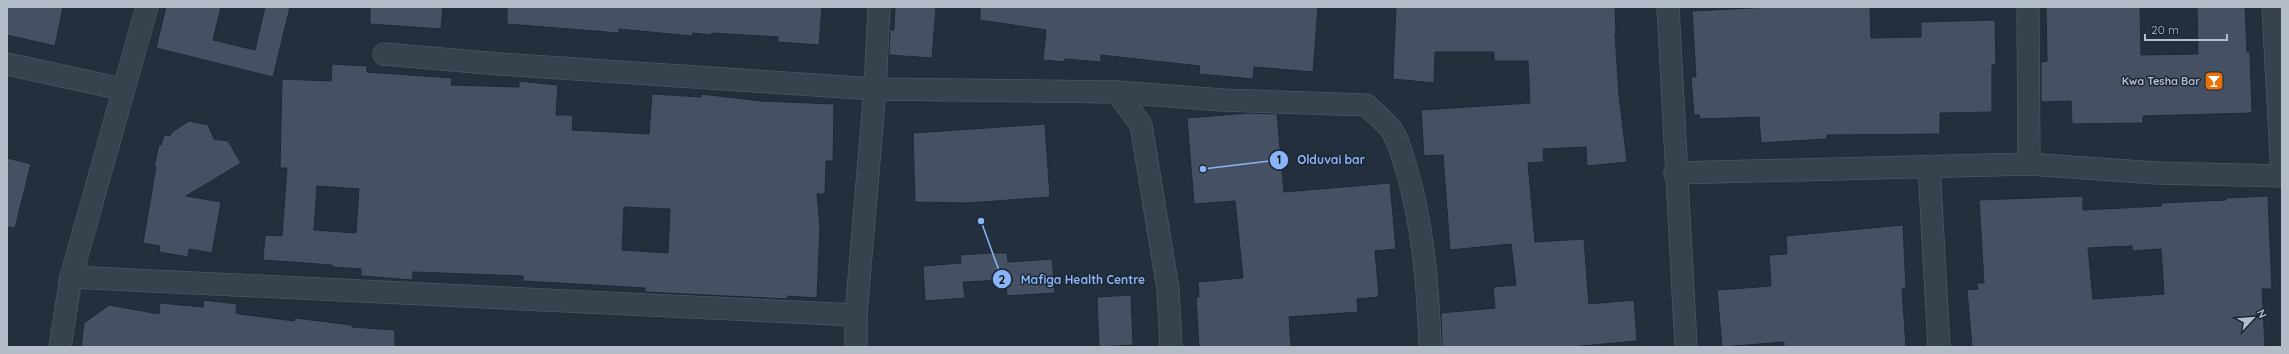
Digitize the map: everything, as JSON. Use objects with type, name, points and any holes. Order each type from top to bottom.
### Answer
[{"type":"street","points":[[60,347],[71,277],[122,89],[147,7]]},
{"type":"street","points":[[856,347],[856,315],[875,89],[879,7]]},
{"type":"street","points":[[1668,7],[1675,174],[1686,347]]},
{"type":"street","points":[[2028,7],[2029,164]]},
{"type":"street","points":[[1675,174],[2029,164],[2156,173],[2282,176],[2273,7]]},
{"type":"street","points":[[384,54],[499,64],[875,89],[1117,92],[1222,100],[1366,105],[1390,128],[1400,146],[1407,170],[1418,214],[1429,299],[1430,347]]},
{"type":"street","points":[[7,64],[122,89]]},
{"type":"street","points":[[1117,92],[1141,125],[1168,289],[1171,347]]},
{"type":"street","points":[[1929,166],[1939,347]]},
{"type":"street","points":[[71,277],[856,315]]},
{"type":"building","points":[[7,7],[63,7],[55,46],[7,35]]},
{"type":"building","points":[[166,7],[221,7],[213,40],[255,50],[265,7],[290,7],[273,77],[156,48]]},
{"type":"building","points":[[370,7],[443,7],[441,29],[370,24]]},
{"type":"building","points":[[507,7],[822,7],[819,45],[778,42],[778,37],[712,33],[712,35],[693,33],[692,36],[619,29],[619,33],[507,24]]},
{"type":"building","points":[[895,7],[936,7],[932,58],[889,55],[890,30],[894,30]]},
{"type":"building","points":[[980,7],[1318,7],[1313,72],[1254,67],[1253,79],[1199,74],[1200,66],[1101,55],[1101,62],[1065,59],[1065,62],[1043,60],[1046,30],[980,20]]},
{"type":"building","points":[[1396,7],[1615,7],[1615,34],[1619,95],[1627,162],[1587,166],[1586,147],[1543,149],[1544,162],[1528,163],[1535,242],[1584,239],[1589,304],[1634,300],[1637,341],[1571,347],[1442,347],[1441,313],[1495,308],[1493,287],[1516,285],[1511,244],[1450,250],[1443,155],[1424,156],[1421,110],[1530,103],[1528,61],[1494,61],[1494,52],[1435,52],[1434,83],[1393,79]]},
{"type":"building","points":[[1771,7],[1870,7],[1871,38],[1921,37],[1921,22],[1995,20],[1996,65],[1992,65],[1992,112],[1940,113],[1940,134],[1827,135],[1827,139],[1761,143],[1759,117],[1700,119],[1699,115],[1694,115],[1691,77],[1696,77],[1692,11]]},
{"type":"building","points":[[2046,7],[2140,7],[2141,55],[2198,54],[2197,7],[2245,7],[2247,52],[2250,52],[2252,113],[2143,116],[2143,123],[2072,124],[2071,101],[2041,102],[2041,62],[2047,61]]},
{"type":"building","points":[[332,64],[367,66],[367,72],[452,78],[451,85],[519,87],[519,81],[558,85],[556,115],[573,115],[572,130],[649,134],[652,94],[701,97],[701,94],[761,101],[834,104],[833,161],[826,161],[825,194],[817,194],[820,226],[817,298],[788,296],[787,299],[645,292],[645,288],[523,281],[523,276],[413,272],[412,280],[361,276],[361,269],[332,267],[332,265],[263,260],[265,235],[282,236],[287,168],[280,168],[282,79],[331,81]],"holes":[[[317,186],[359,189],[356,233],[314,230]],[[624,207],[670,209],[668,253],[622,250]]]},
{"type":"building","points":[[1249,113],[1277,114],[1284,192],[1390,183],[1396,249],[1375,251],[1379,297],[1357,299],[1358,312],[1289,317],[1291,347],[1199,347],[1196,297],[1199,297],[1198,282],[1243,278],[1235,201],[1194,204],[1187,118]]},
{"type":"building","points":[[189,121],[208,125],[214,139],[228,141],[241,163],[186,196],[221,202],[212,253],[189,249],[188,257],[159,252],[160,246],[143,243],[156,167],[154,166],[159,145],[161,145],[164,135],[170,136],[172,132]]},
{"type":"building","points":[[1045,124],[1050,197],[968,203],[915,202],[913,133]]},
{"type":"building","points":[[7,158],[31,164],[15,228],[7,227]]},
{"type":"building","points":[[2083,196],[2083,210],[2161,206],[2161,203],[2226,200],[2226,198],[2268,196],[2272,289],[2262,289],[2265,347],[1972,347],[1967,290],[1978,289],[1977,283],[1984,283],[1979,200]],"holes":[[[2132,246],[2132,251],[2161,249],[2164,294],[2093,299],[2088,248]]]},
{"type":"building","points":[[1903,225],[1906,289],[1902,289],[1906,347],[1784,347],[1784,342],[1722,347],[1717,290],[1771,286],[1769,255],[1787,254],[1786,236]]},
{"type":"building","points":[[1007,253],[1008,262],[1052,259],[1055,293],[1007,296],[1006,280],[963,282],[965,298],[925,301],[923,266],[961,263],[960,255]]},
{"type":"building","points":[[1131,295],[1133,345],[1099,347],[1097,297]]},
{"type":"building","points":[[204,300],[237,304],[236,313],[240,314],[294,321],[295,318],[352,325],[352,327],[395,330],[395,347],[81,347],[84,323],[109,305],[159,314],[160,303],[203,307]]},
{"type":"place","name":"Kwa Tesha Bar","points":[[2214,81]]},
{"type":"place","name":"Olduvai bar","points":[[1203,169]]},
{"type":"place","name":"Mafiga Health Centre","points":[[981,221]]}]
